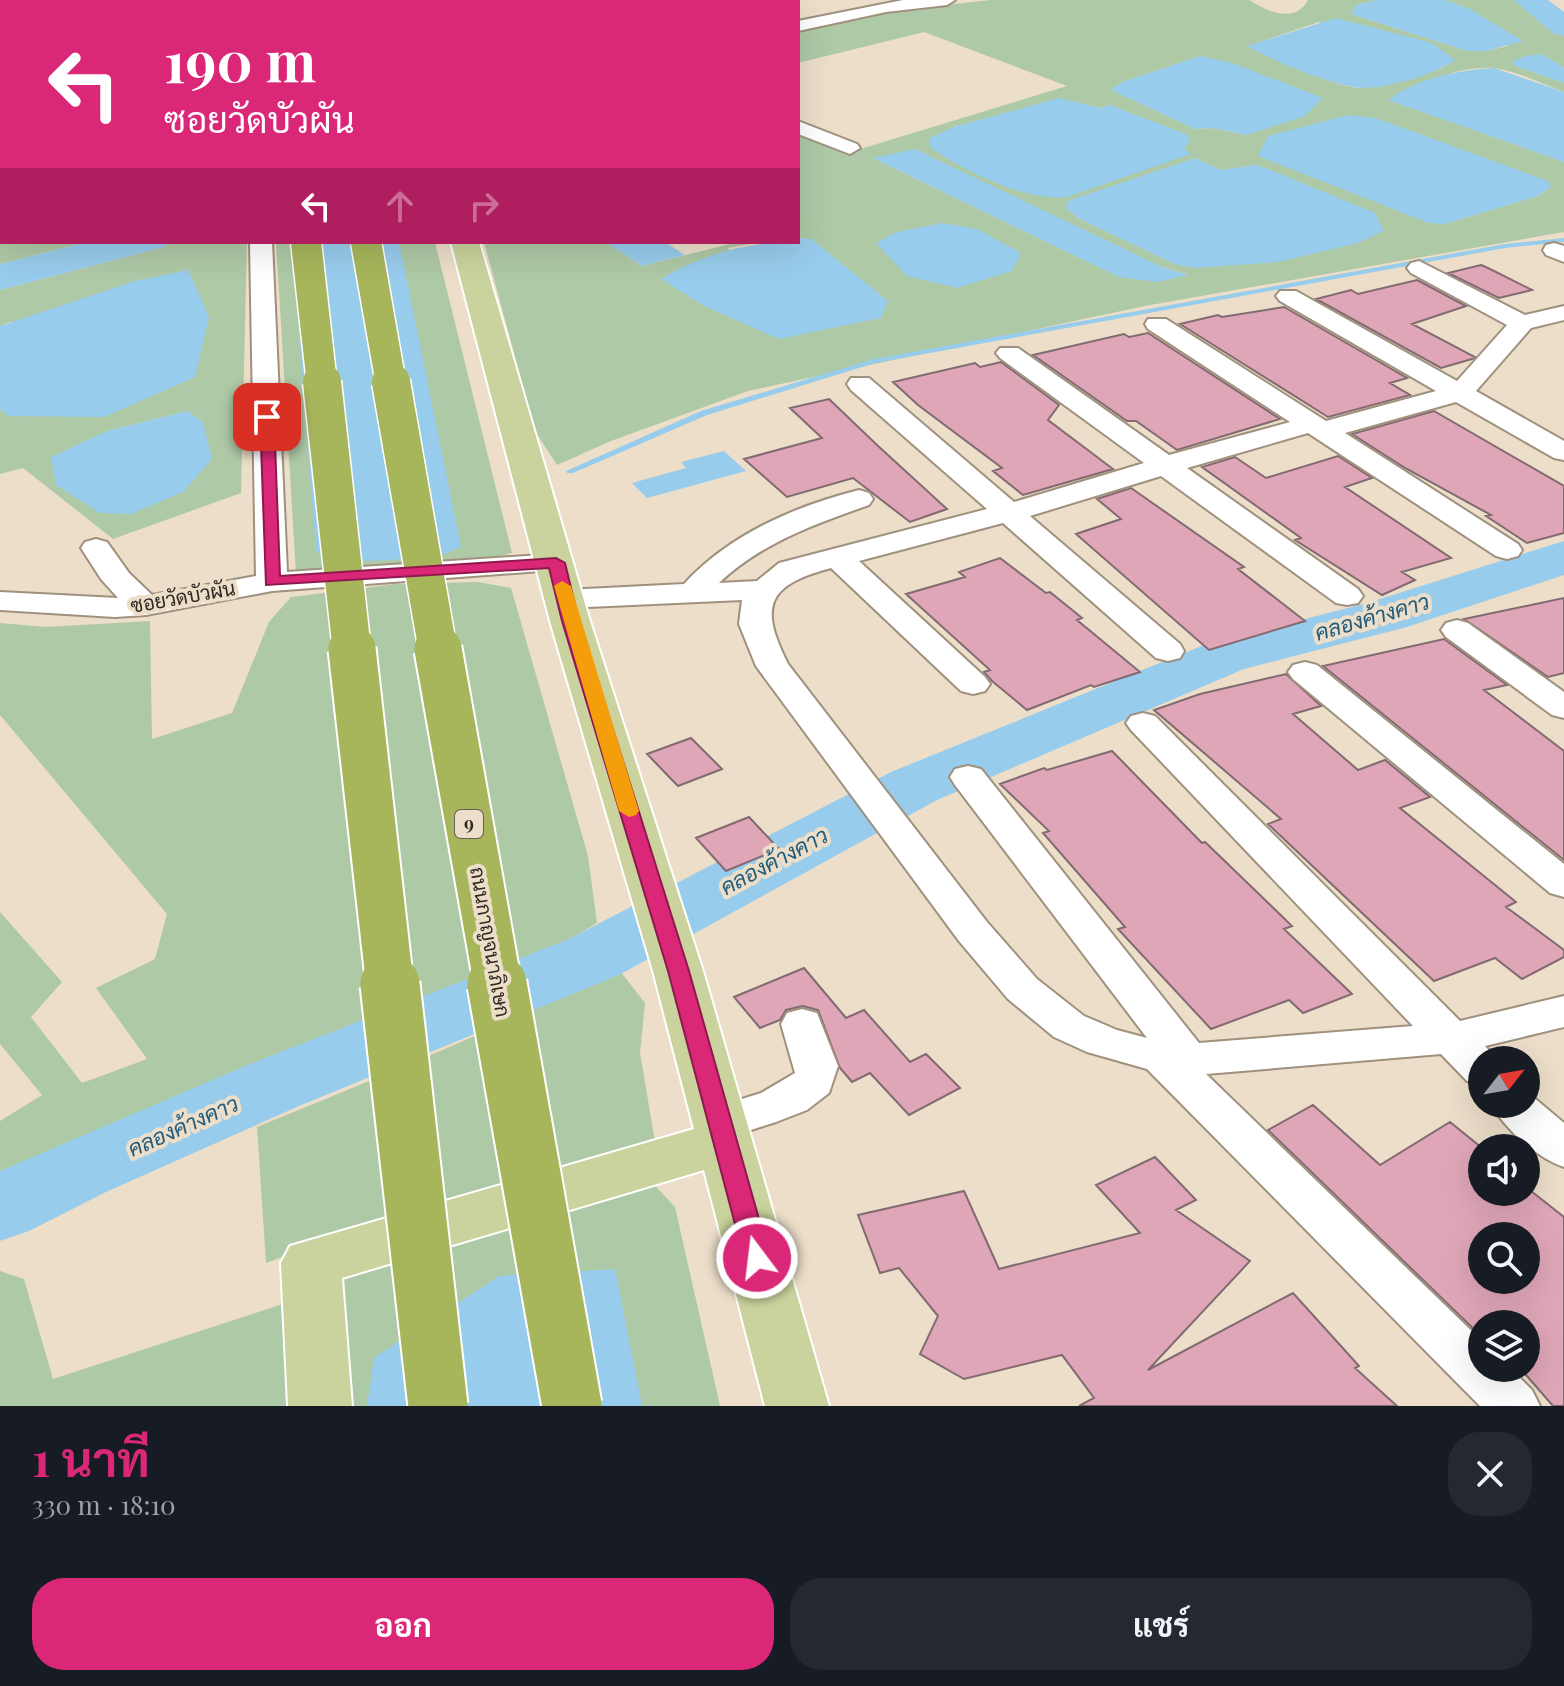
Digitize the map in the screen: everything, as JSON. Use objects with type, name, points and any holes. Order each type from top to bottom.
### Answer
[{"type":"highway","points":[[306,244],[438,1406]]},
{"type":"highway","name":"ถนนกาญจนาภิเษก","points":[[366,244],[572,1406]]},
{"type":"main road","points":[[466,244],[568,610],[678,971],[797,1406]]},
{"type":"main road","points":[[320,1406],[311,1263],[723,1132]]},
{"type":"street","points":[[800,26],[886,7],[947,0]]},
{"type":"street","points":[[800,128],[850,148]]},
{"type":"street","points":[[261,244],[272,582]]},
{"type":"street","points":[[1419,268],[1522,323]]},
{"type":"street","points":[[1288,296],[1564,452]]},
{"type":"street","points":[[568,610],[758,599],[790,570],[1012,512],[1166,465],[1461,392],[1522,323],[1564,313]]},
{"type":"street","points":[[1157,324],[1507,550]]},
{"type":"street","points":[[1009,353],[1347,596]]},
{"type":"street","points":[[860,384],[1012,512],[1168,651]]},
{"type":"street","points":[[693,593],[709,572],[767,534],[859,499]]},
{"type":"street","points":[[96,548],[108,571],[125,590],[146,606]]},
{"type":"street","points":[[838,558],[973,684]]},
{"type":"street","name":"ซอยวัดบัวผัน","points":[[0,601],[73,607],[146,606],[272,582],[556,563]]},
{"type":"street","points":[[568,610],[693,593],[758,599]]},
{"type":"street","points":[[758,599],[758,636],[773,666],[972,930],[1026,991],[1056,1019],[1104,1041],[1175,1059],[1452,1038],[1555,1019]]},
{"type":"street","points":[[1457,630],[1564,708]]},
{"type":"street","points":[[1305,672],[1564,884]]},
{"type":"street","points":[[1143,723],[1468,1055]]},
{"type":"street","points":[[968,777],[1175,1059],[1514,1406]]},
{"type":"street","points":[[723,1132],[802,1094],[813,1084],[817,1072],[802,1024]]},
{"type":"street","points":[[1529,1118],[1564,1149]]},
{"type":"green space","points":[[991,0],[1249,0],[1273,12],[1289,14],[1303,7],[1308,0],[1376,0],[1357,5],[1351,14],[1467,51],[1486,51],[1508,46],[1470,9],[1445,0],[1521,0],[1564,31],[1564,68],[1542,54],[1515,66],[1564,83],[1564,92],[1510,71],[1478,68],[1439,78],[1389,100],[1564,162],[1564,232],[1145,306],[748,391],[611,441],[557,465],[535,431],[485,244],[609,244],[642,266],[730,244],[750,244],[728,248],[779,339],[804,238],[800,238],[800,129],[854,151],[1067,86],[924,32],[800,63],[800,30],[871,13]],"holes":[[[1319,22],[1445,67],[1392,83],[1350,87],[1321,78],[1248,46]],[[1200,56],[1246,135],[1213,128],[1195,129],[1111,90],[1122,82]],[[1059,99],[1100,108],[1110,105],[1187,135],[1184,148],[954,127]],[[1375,118],[1551,187],[1538,196],[1445,224],[1259,156],[1267,144]],[[1195,158],[1221,170],[1256,165],[1268,169],[1174,264],[1078,218],[1066,208],[1069,201]],[[875,159],[1187,274],[1119,277]]]},
{"type":"green space","points":[[0,244],[79,244],[0,264]]},
{"type":"green space","points":[[167,244],[247,244],[241,493],[113,539],[23,468],[0,474],[0,409],[9,416],[158,393],[195,377],[10,322],[0,326],[0,290]],"holes":[[[187,411],[203,422],[107,431]]]},
{"type":"green space","points":[[276,244],[435,244],[512,553],[482,560],[296,573]]},
{"type":"green space","points":[[478,582],[511,588],[588,856],[597,923],[529,964],[323,1041],[279,1073],[153,1124],[0,1193],[0,1121],[42,1095],[0,1044],[0,912],[62,982],[31,1017],[82,1083],[147,1059],[96,988],[155,959],[167,914],[0,715],[0,623],[46,627],[150,621],[152,739],[232,713],[269,622],[291,597],[396,584]]},
{"type":"green space","points":[[617,967],[645,1003],[640,1053],[655,1142],[358,1229],[266,1263],[257,1127],[484,1032]]},
{"type":"green space","points":[[648,1178],[675,1207],[720,1406],[0,1406],[0,1271],[24,1279],[53,1379],[280,1305],[359,1265]]},
{"type":"water","points":[[1376,0],[1445,0],[1470,9],[1523,41],[1486,51],[1467,51],[1351,14],[1357,5]]},
{"type":"water","points":[[1336,18],[1432,43],[1455,60],[1406,81],[1363,88],[1313,75],[1247,46]]},
{"type":"water","points":[[1542,54],[1564,68],[1564,83],[1515,66],[1512,62],[1525,56]]},
{"type":"water","points":[[1200,56],[1232,63],[1323,98],[1305,116],[1246,135],[1213,128],[1195,129],[1111,90],[1122,82]]},
{"type":"water","points":[[1494,68],[1564,92],[1564,162],[1388,100],[1412,86],[1439,76]]},
{"type":"water","points":[[1059,98],[1100,108],[1110,105],[1188,135],[1190,141],[1184,148],[1191,154],[1067,197],[1051,197],[1033,195],[996,183],[930,147],[930,138],[954,127]]},
{"type":"water","points":[[1348,115],[1375,118],[1395,125],[1548,181],[1551,187],[1538,196],[1445,224],[1429,223],[1258,156],[1268,136]]},
{"type":"water","points":[[915,149],[1162,267],[1189,275],[1157,282],[1119,277],[873,158]]},
{"type":"water","points":[[1195,158],[1221,170],[1256,165],[1268,169],[1375,213],[1384,231],[1358,243],[1278,262],[1195,268],[1174,264],[1078,218],[1066,208],[1068,201]]},
{"type":"water","points":[[942,223],[977,229],[1021,253],[1012,271],[957,288],[907,276],[876,243],[897,232]]},
{"type":"water","points":[[800,238],[811,239],[888,301],[881,318],[779,339],[704,306],[661,279],[694,262],[744,247],[800,244]]},
{"type":"water","points":[[79,244],[167,244],[0,290],[0,264]]},
{"type":"water","points":[[292,244],[399,244],[461,547],[437,557],[372,561],[330,560],[316,551]]},
{"type":"water","points":[[609,244],[668,244],[685,255],[642,266]]},
{"type":"water","points":[[188,270],[209,317],[195,377],[104,417],[9,416],[0,409],[0,326],[135,281]]},
{"type":"water","points":[[187,411],[203,422],[212,459],[183,492],[131,514],[100,513],[56,485],[51,457],[107,431]]},
{"type":"water","points":[[724,451],[746,471],[647,498],[632,483],[686,468],[681,462]]},
{"type":"water","points":[[615,1269],[642,1406],[367,1406],[374,1358],[499,1276]]},
{"type":"building","points":[[1481,265],[1532,290],[1499,298],[1448,273]]},
{"type":"building","points":[[1417,280],[1466,306],[1412,324],[1475,357],[1441,368],[1316,299],[1351,290],[1358,294]]},
{"type":"building","points":[[1284,307],[1407,378],[1390,383],[1410,395],[1328,417],[1180,324],[1218,315],[1222,317]]},
{"type":"building","points":[[1148,333],[1280,419],[1177,450],[1136,421],[1127,421],[1033,355],[1124,334],[1129,337]]},
{"type":"building","points":[[1001,362],[1059,405],[1048,420],[1113,469],[1023,495],[993,471],[1002,468],[918,405],[893,382],[975,363],[980,367]]},
{"type":"building","points":[[829,399],[947,509],[910,522],[853,478],[787,497],[744,459],[822,438],[790,408]]},
{"type":"building","points":[[1434,411],[1564,486],[1564,533],[1527,543],[1486,516],[1491,515],[1405,468],[1352,434]]},
{"type":"building","points":[[1338,456],[1372,478],[1345,487],[1451,558],[1402,572],[1415,580],[1382,595],[1295,540],[1301,538],[1202,467],[1235,457],[1266,478]]},
{"type":"building","points":[[1131,488],[1244,567],[1238,569],[1305,621],[1209,650],[1076,534],[1121,519],[1097,499]]},
{"type":"building","points":[[1000,558],[1082,618],[1077,620],[1140,672],[1094,687],[1091,685],[1027,710],[992,681],[984,672],[990,670],[906,594],[965,577],[959,572]]},
{"type":"building","points":[[1564,598],[1564,673],[1548,677],[1464,619]]},
{"type":"building","points":[[1444,639],[1507,685],[1484,690],[1564,751],[1564,860],[1323,666]]},
{"type":"building","points":[[1286,674],[1321,706],[1293,714],[1358,770],[1385,760],[1430,797],[1400,808],[1516,902],[1506,907],[1564,950],[1564,957],[1522,979],[1495,958],[1434,981],[1268,824],[1281,819],[1154,710],[1200,694]]},
{"type":"building","points":[[691,738],[722,769],[678,786],[647,754]]},
{"type":"building","points":[[1112,751],[1202,843],[1205,842],[1292,926],[1284,929],[1352,994],[1303,1013],[1289,1000],[1211,1029],[1118,929],[1125,927],[1043,833],[1049,831],[1000,784],[1044,768],[1047,770]]},
{"type":"building","points":[[749,817],[779,849],[726,871],[696,838]]},
{"type":"building","points":[[804,968],[846,1018],[864,1010],[910,1062],[926,1054],[960,1088],[909,1115],[870,1073],[852,1082],[840,1068],[818,1010],[803,1006],[786,1010],[780,1020],[760,1028],[734,997]]},
{"type":"building","points":[[1313,1105],[1380,1165],[1450,1122],[1468,1137],[1468,1206],[1540,1206],[1540,1198],[1564,1217],[1564,1406],[1553,1406],[1532,1382],[1540,1382],[1540,1310],[1468,1310],[1468,1323],[1268,1130]]},
{"type":"building","points":[[1155,1157],[1196,1200],[1176,1210],[1250,1261],[1148,1370],[1293,1293],[1359,1366],[1355,1368],[1397,1406],[1079,1406],[1094,1398],[1062,1355],[964,1379],[920,1354],[938,1316],[899,1268],[880,1273],[858,1215],[964,1191],[999,1269],[1140,1233],[1096,1185]]},
{"type":"waterway","points":[[1529,0],[1564,27]]},
{"type":"waterway","points":[[570,471],[704,413],[874,361],[1505,246],[1564,240]]},
{"type":"waterway","name":"คลองค้างคาว","points":[[0,1208],[78,1170],[272,1086],[594,957],[914,786],[1224,657],[1387,615],[1564,557]]},
{"type":"slow traffic","points":[[562,586],[629,811]]},
{"type":"route","points":[[267,417],[272,582],[556,563],[570,621],[678,971],[757,1258]]}]
